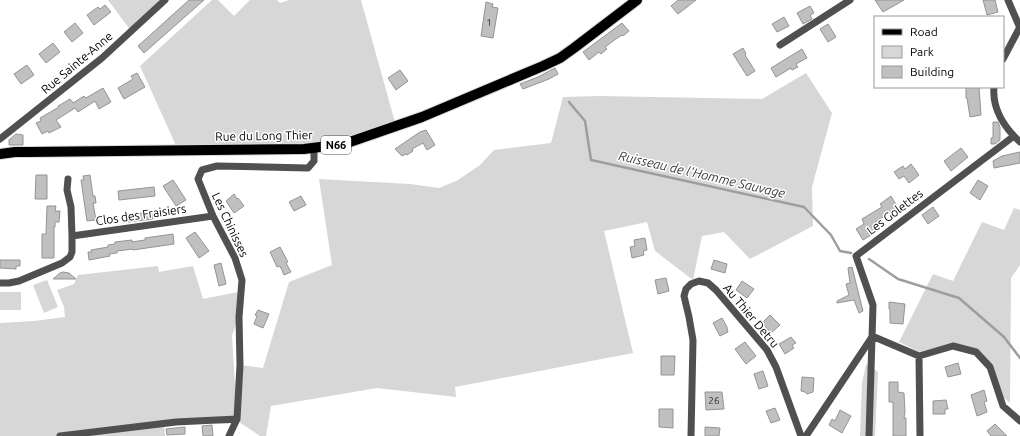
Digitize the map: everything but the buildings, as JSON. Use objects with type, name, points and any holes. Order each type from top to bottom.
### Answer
[{"type":"main road","name":"Rue du Long Thier","points":[[0,154],[15,152],[314,148],[344,144],[422,117],[560,58],[637,0]]},
{"type":"street","name":"Rue Sainte-Anne","points":[[0,139],[102,58],[165,0]]},
{"type":"street","points":[[780,45],[850,0]]},
{"type":"street","points":[[1004,57],[1020,28],[1008,0]]},
{"type":"street","points":[[994,88],[996,107],[1004,124],[1020,142]]},
{"type":"street","name":"Les Golettes","points":[[872,336],[873,305],[856,256],[1014,136]]},
{"type":"street","name":"Les Chinisses","points":[[229,436],[237,419],[240,365],[239,317],[242,280],[235,258],[214,216],[198,179],[202,170],[216,166],[308,168],[314,161],[314,148]]},
{"type":"street","points":[[0,284],[19,281],[70,258],[72,252],[72,236],[71,207],[67,190],[68,179]]},
{"type":"street","name":"Clos des Fraisiers","points":[[72,236],[214,216]]},
{"type":"street","name":"Au Thier Detru","points":[[690,436],[693,340],[684,296],[686,289],[691,284],[698,281],[708,283],[716,290],[767,350],[776,367],[801,436]]},
{"type":"street","points":[[872,336],[919,356],[953,346],[976,352],[990,367],[1004,406],[1020,421]]},
{"type":"street","points":[[806,436],[872,336]]},
{"type":"street","points":[[869,436],[872,336]]},
{"type":"street","points":[[919,356],[920,436]]},
{"type":"street","points":[[60,436],[176,422],[237,419]]},
{"type":"green space","points":[[108,0],[159,0],[157,7],[131,31]]},
{"type":"green space","points":[[212,0],[218,0],[234,16],[250,0],[277,0],[280,3],[289,0],[361,0],[396,126],[344,144],[178,150],[140,66]]},
{"type":"green space","points":[[806,73],[832,113],[812,187],[813,226],[750,259],[724,232],[702,236],[693,280],[655,251],[647,222],[604,231],[633,353],[455,387],[456,397],[377,388],[271,406],[266,436],[260,436],[239,422],[240,365],[263,368],[289,282],[332,265],[319,179],[410,184],[439,188],[458,180],[480,165],[494,150],[551,143],[563,97],[600,96],[762,99]]},
{"type":"green space","points":[[1014,208],[1020,210],[1020,265],[1011,278],[1010,403],[1004,398],[992,365],[978,350],[952,344],[919,352],[899,342],[933,274],[953,281],[982,222],[1004,230]]},
{"type":"green space","points":[[158,266],[159,272],[193,266],[203,299],[238,292],[236,324],[232,336],[237,419],[228,424],[176,422],[164,424],[165,436],[0,436],[0,323],[65,317],[64,307],[57,290],[74,284],[78,275]]},
{"type":"green space","points":[[47,280],[58,307],[44,313],[33,285]]},
{"type":"green space","points":[[0,292],[21,292],[21,310],[0,310]]},
{"type":"green space","points":[[866,364],[878,372],[875,436],[860,436],[862,383]]},
{"type":"waterway","name":"Ruisseau de l'Homme Sauvage","points":[[569,102],[585,121],[591,160],[804,207],[831,235],[840,251],[851,253]]},
{"type":"waterway","name":"Ruisseau de l'Homme Sauvage","points":[[869,259],[898,279],[959,298],[1004,337],[1020,358]]}]
